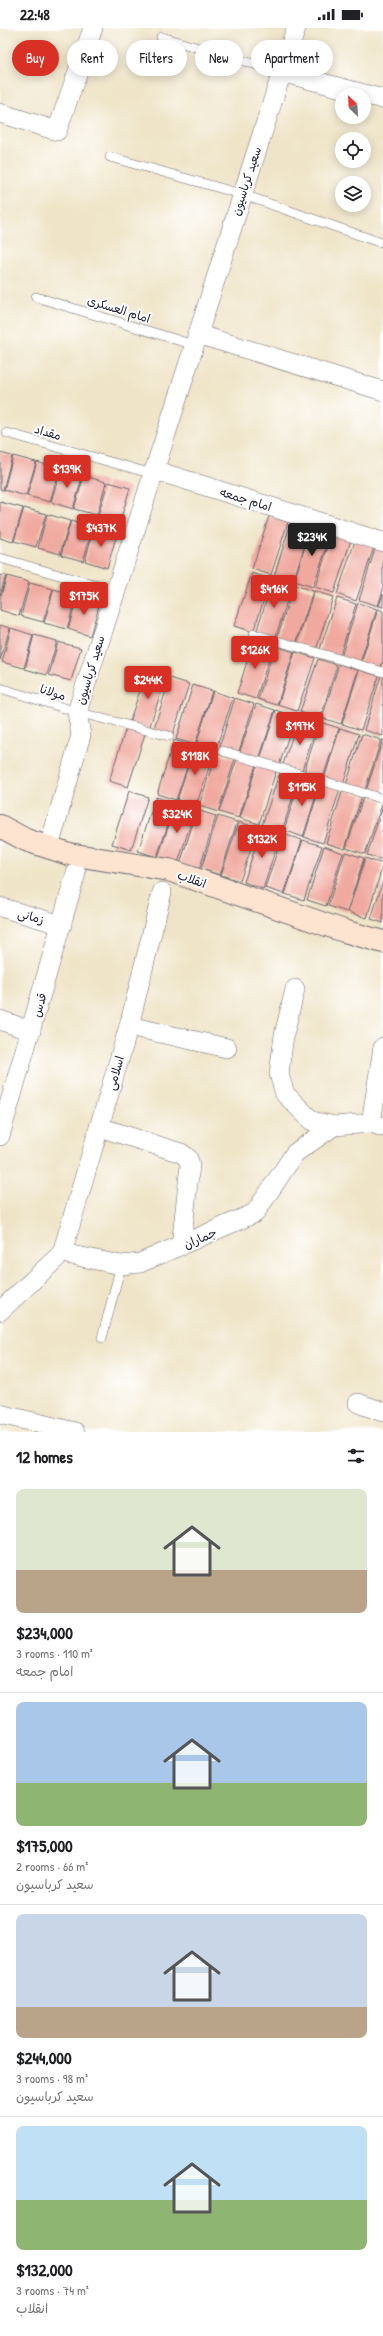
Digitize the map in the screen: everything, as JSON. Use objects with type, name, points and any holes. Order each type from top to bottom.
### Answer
[{"type":"street","points":[[0,113],[57,131],[93,28]]},
{"type":"street","name":"سعید کرباسیون","points":[[292,40],[296,28]]},
{"type":"street","name":"سعید کرباسیون","points":[[49,847],[81,736],[77,712],[241,194],[281,76]]},
{"type":"street","points":[[297,76],[383,99]]},
{"type":"street","points":[[196,339],[383,391]]},
{"type":"street","name":"امام جمعه","points":[[153,472],[383,542]]},
{"type":"street","name":"انقلاب","points":[[0,826],[26,840],[69,854],[169,870],[344,931],[383,942]]},
{"type":"street","name":"قدس","points":[[0,1136],[76,873]]},
{"type":"street","name":"اسلامی","points":[[62,1253],[129,1026],[162,892]]},
{"type":"street","name":"زمانی","points":[[0,907],[62,925]]},
{"type":"street","points":[[295,989],[284,1035],[279,1074],[285,1094],[312,1121],[334,1126],[377,1125],[383,1048]]},
{"type":"street","points":[[0,1020],[31,1031]]},
{"type":"street","points":[[129,1026],[227,1048]]},
{"type":"street","name":"جماران","points":[[62,1253],[121,1265],[140,1263],[255,1213],[295,1153],[334,1126]]},
{"type":"street","points":[[99,1127],[181,1153],[188,1158],[190,1166],[181,1246]]},
{"type":"street","points":[[0,1311],[62,1253]]},
{"type":"street","points":[[358,1403],[383,1412]]},
{"type":"street","points":[[0,1414],[48,1428],[75,1432]]},
{"type":"lane","points":[[161,38],[251,63]]},
{"type":"lane","points":[[110,157],[241,194],[379,242]]},
{"type":"lane","name":"امام العسکری","points":[[36,297],[196,339]]},
{"type":"lane","name":"مقداد","points":[[7,433],[153,472]]},
{"type":"lane","points":[[0,558],[115,591]]},
{"type":"lane","points":[[254,634],[383,672]]},
{"type":"lane","name":"مولانا","points":[[0,688],[77,712],[169,736]]},
{"type":"lane","points":[[223,750],[383,799]]},
{"type":"lane","points":[[102,1338],[121,1265]]},
{"type":"building","points":[[0,453],[12,456],[3,490],[0,489]]},
{"type":"building","points":[[13,456],[36,462],[26,496],[4,490]]},
{"type":"building","points":[[37,462],[59,469],[50,502],[27,496]]},
{"type":"building","points":[[61,469],[83,475],[73,509],[51,502]]},
{"type":"building","points":[[84,476],[106,482],[97,515],[74,509]]},
{"type":"building","points":[[108,482],[130,488],[120,522],[98,516]]},
{"type":"building","points":[[0,502],[23,508],[13,542],[0,538]]},
{"type":"building","points":[[24,508],[46,514],[36,547],[14,541]]},
{"type":"building","points":[[47,514],[70,521],[60,554],[38,548]]},
{"type":"building","points":[[269,516],[288,522],[271,575],[252,569]]},
{"type":"building","points":[[71,521],[93,528],[83,561],[61,555]]},
{"type":"building","points":[[291,522],[310,528],[293,582],[274,576]]},
{"type":"building","points":[[94,528],[117,534],[107,568],[85,561]]},
{"type":"building","points":[[311,528],[331,534],[313,587],[294,581]]},
{"type":"building","points":[[332,534],[351,540],[334,593],[315,587]]},
{"type":"building","points":[[355,541],[374,547],[356,601],[337,594]]},
{"type":"building","points":[[376,546],[383,549],[383,590],[378,606],[359,600]]},
{"type":"building","points":[[252,573],[271,579],[253,632],[234,626]]},
{"type":"building","points":[[0,575],[6,576],[0,595]]},
{"type":"building","points":[[7,576],[29,582],[19,616],[0,610],[0,599]]},
{"type":"building","points":[[273,579],[292,585],[275,639],[256,633]]},
{"type":"building","points":[[30,583],[53,589],[43,622],[21,616]]},
{"type":"building","points":[[294,585],[313,591],[296,644],[277,638]]},
{"type":"building","points":[[54,589],[76,596],[67,629],[44,623]]},
{"type":"building","points":[[314,591],[333,597],[316,650],[297,644]]},
{"type":"building","points":[[383,594],[383,607],[379,606]]},
{"type":"building","points":[[78,596],[100,602],[90,636],[68,629]]},
{"type":"building","points":[[337,598],[356,604],[339,658],[319,652]]},
{"type":"building","points":[[358,603],[377,609],[360,663],[341,657]]},
{"type":"building","points":[[378,609],[383,611],[383,660],[380,669],[361,663]]},
{"type":"building","points":[[0,625],[10,628],[0,660]]},
{"type":"building","points":[[11,628],[33,635],[24,668],[2,662]]},
{"type":"building","points":[[34,635],[57,641],[47,675],[25,669]]},
{"type":"building","points":[[254,640],[273,646],[256,699],[237,693]]},
{"type":"building","points":[[58,642],[81,648],[71,681],[49,675]]},
{"type":"building","points":[[275,646],[294,652],[277,705],[258,699]]},
{"type":"building","points":[[295,652],[315,658],[297,711],[278,705]]},
{"type":"building","points":[[318,659],[337,665],[320,719],[300,712]]},
{"type":"building","points":[[339,664],[358,670],[341,724],[322,718]]},
{"type":"building","points":[[147,670],[166,676],[149,729],[129,723]]},
{"type":"building","points":[[359,670],[379,676],[361,730],[342,724]]},
{"type":"building","points":[[381,676],[383,677],[383,736],[364,730]]},
{"type":"building","points":[[170,678],[189,684],[172,737],[153,731]]},
{"type":"building","points":[[193,685],[212,691],[195,745],[176,739]]},
{"type":"building","points":[[213,691],[233,698],[215,751],[196,745]]},
{"type":"building","points":[[235,698],[254,704],[237,757],[218,751]]},
{"type":"building","points":[[256,704],[275,710],[258,763],[238,757]]},
{"type":"building","points":[[276,710],[295,716],[278,769],[259,763]]},
{"type":"building","points":[[299,717],[318,723],[300,776],[281,770]]},
{"type":"building","points":[[320,722],[339,728],[322,781],[303,775]]},
{"type":"building","points":[[126,728],[145,734],[128,787],[109,781]]},
{"type":"building","points":[[340,728],[359,734],[342,788],[323,782]]},
{"type":"building","points":[[362,734],[381,740],[364,794],[345,788]]},
{"type":"building","points":[[383,739],[383,799],[365,794]]},
{"type":"building","points":[[174,740],[194,747],[176,800],[157,794]]},
{"type":"building","points":[[194,747],[214,753],[196,806],[177,800]]},
{"type":"building","points":[[216,753],[235,759],[218,812],[199,806]]},
{"type":"building","points":[[237,759],[256,765],[239,818],[219,812]]},
{"type":"building","points":[[257,765],[276,771],[259,824],[240,818]]},
{"type":"building","points":[[280,772],[299,778],[282,831],[262,825]]},
{"type":"building","points":[[301,777],[320,783],[303,837],[284,830]]},
{"type":"building","points":[[321,783],[340,789],[323,843],[304,837]]},
{"type":"building","points":[[343,789],[362,795],[345,849],[326,843]]},
{"type":"building","points":[[129,791],[148,797],[131,850],[112,844]]},
{"type":"building","points":[[364,795],[383,801],[365,854],[346,848]]},
{"type":"building","points":[[156,797],[175,804],[157,857],[138,851]]},
{"type":"building","points":[[176,804],[195,810],[178,863],[158,857]]},
{"type":"building","points":[[383,806],[383,860],[367,855]]},
{"type":"building","points":[[197,810],[216,816],[199,870],[180,864]]},
{"type":"building","points":[[218,816],[237,822],[220,875],[201,869]]},
{"type":"building","points":[[239,822],[258,828],[240,881],[221,875]]},
{"type":"building","points":[[261,829],[280,835],[263,889],[244,882]]},
{"type":"building","points":[[283,834],[302,840],[284,894],[265,888]]},
{"type":"building","points":[[303,840],[322,846],[304,900],[285,894]]},
{"type":"building","points":[[324,846],[343,853],[326,906],[307,900]]},
{"type":"building","points":[[345,852],[364,858],[347,912],[328,906]]},
{"type":"building","points":[[365,858],[383,864],[367,918],[348,912]]},
{"type":"building","points":[[383,881],[383,923],[371,919]]}]
